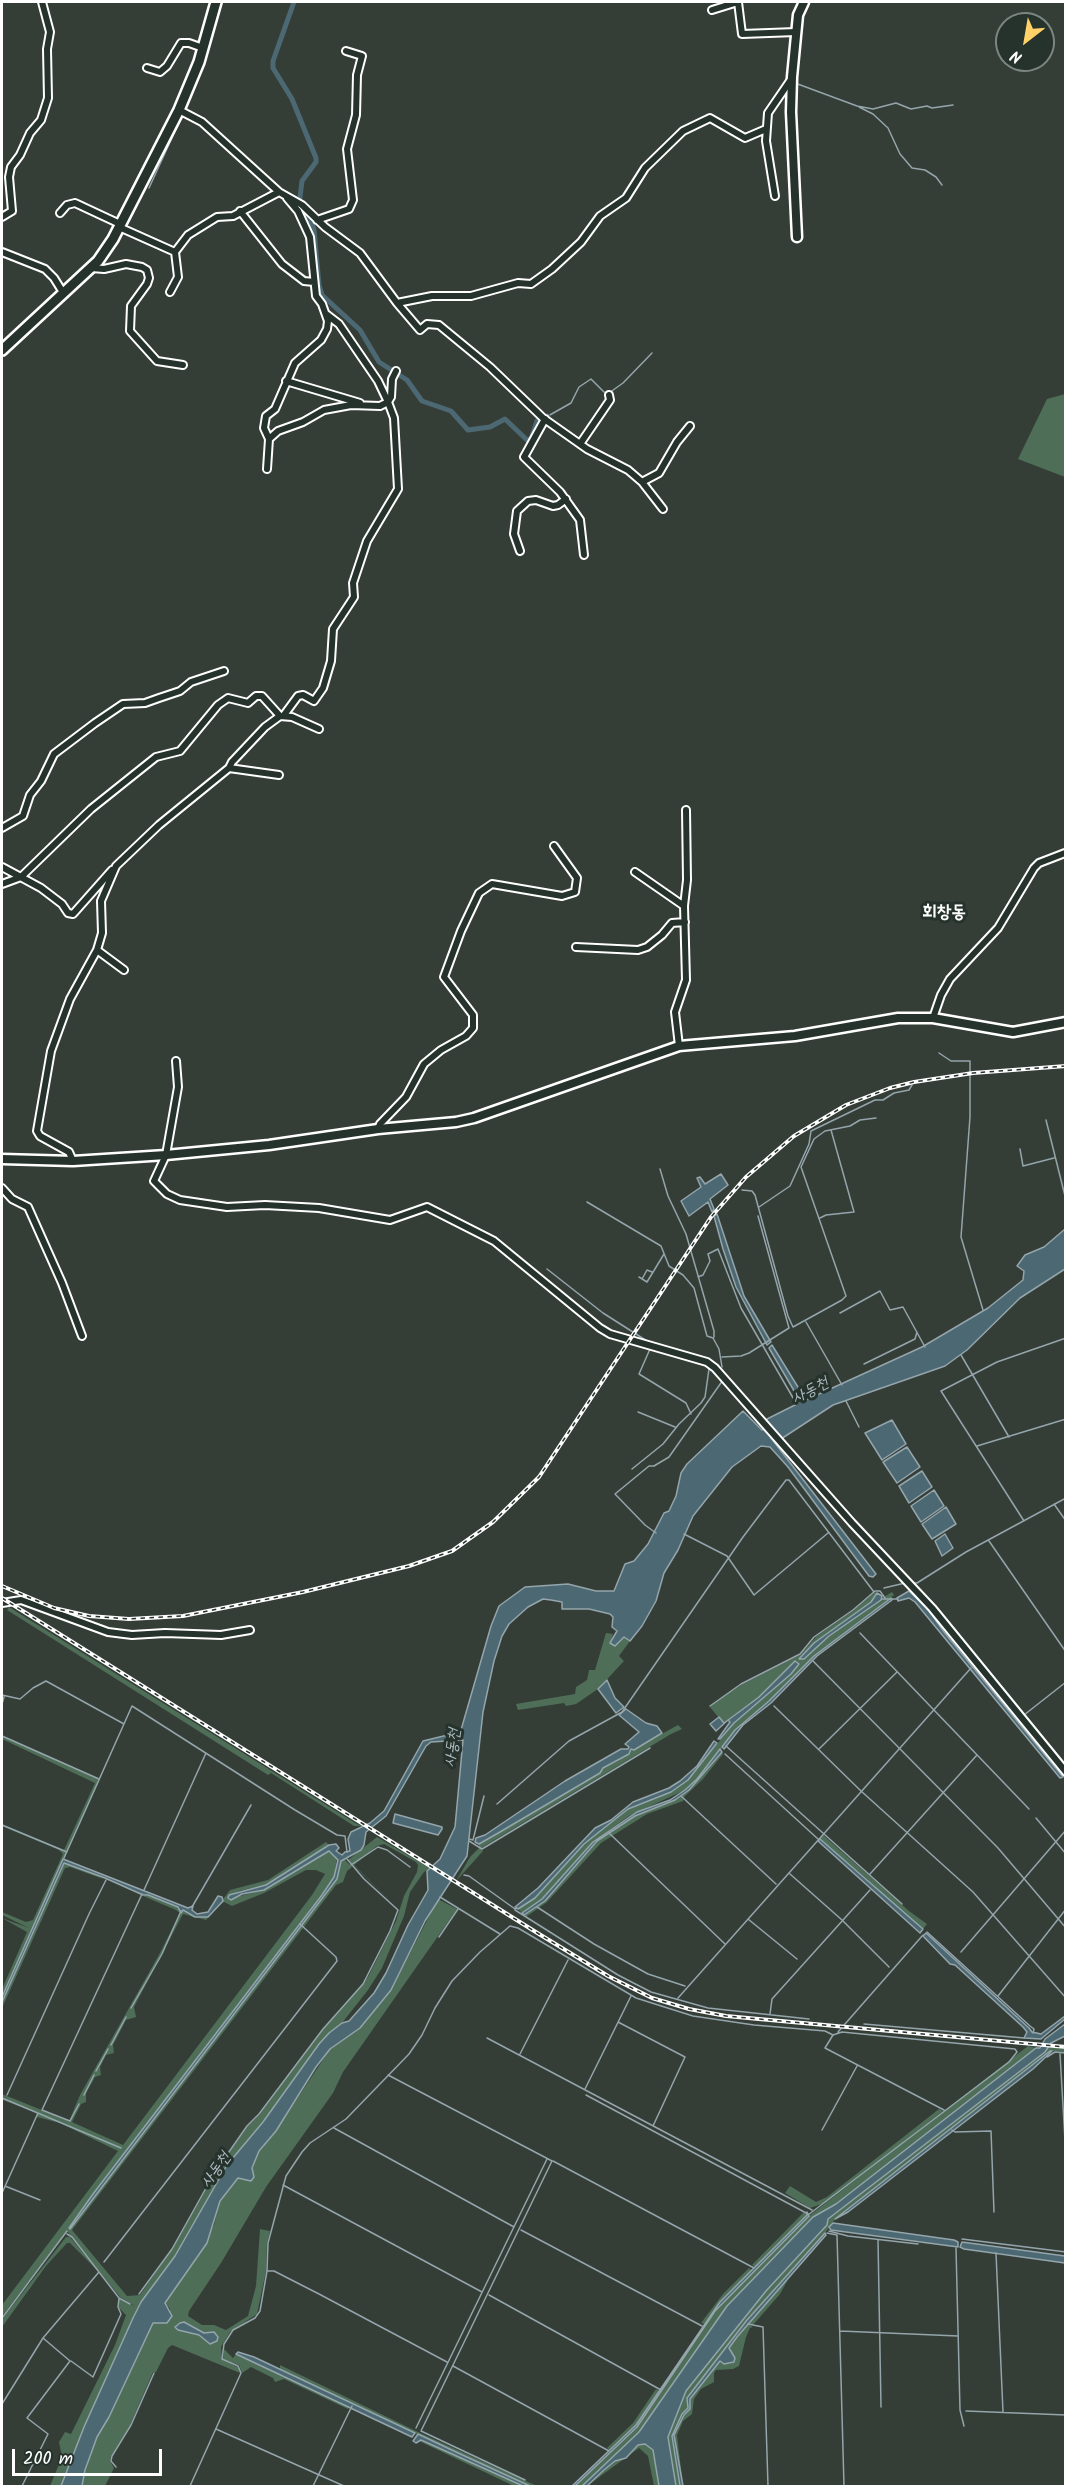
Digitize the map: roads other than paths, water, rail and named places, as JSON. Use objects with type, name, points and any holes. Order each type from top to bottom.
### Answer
[{"type":"main road","points":[[2,350],[64,295],[98,261],[120,226],[179,110],[203,48],[216,2]]},
{"type":"main road","points":[[797,237],[791,112],[792,77],[798,15],[804,2]]},
{"type":"main road","points":[[2,1159],[74,1161],[166,1155],[269,1145],[378,1129],[456,1122],[474,1118],[679,1046],[795,1036],[898,1018],[933,1018],[1013,1032],[1065,1022]]},
{"type":"street","points":[[2,217],[12,211],[9,177],[11,167],[41,120],[48,98],[47,49],[50,32],[42,2]]},
{"type":"street","points":[[712,10],[738,2],[742,34],[796,32]]},
{"type":"street","points":[[147,68],[160,72],[167,66],[181,43],[203,48]]},
{"type":"street","points":[[317,220],[346,210],[352,204],[347,149],[356,115],[357,75],[362,56],[346,51]]},
{"type":"street","points":[[775,196],[766,129],[772,106],[792,77]]},
{"type":"street","points":[[179,110],[202,122],[282,193],[298,211],[310,237],[316,296],[326,314],[327,329],[321,340],[295,363],[275,409],[266,416],[264,428],[269,439],[267,470]]},
{"type":"street","points":[[397,303],[432,296],[471,296],[518,283],[531,284],[552,269],[581,242],[600,216],[626,198],[645,168],[683,131],[710,118],[745,138],[766,129]]},
{"type":"street","points":[[282,193],[360,253],[420,330],[427,324],[439,325],[490,367],[543,417],[580,444],[628,470],[642,482],[663,509]]},
{"type":"street","points":[[170,292],[178,277],[175,252],[188,235],[217,217],[233,216],[282,193]]},
{"type":"street","points":[[60,213],[67,205],[75,203],[175,252]]},
{"type":"street","points":[[240,211],[282,264],[304,282],[314,282]]},
{"type":"street","points":[[2,252],[45,269],[54,278],[64,295]]},
{"type":"street","points":[[91,268],[126,264],[147,270],[149,278],[147,284],[131,306],[130,331],[157,361],[183,365]]},
{"type":"street","points":[[2,867],[41,888],[62,904],[68,914],[73,914],[116,866],[159,825],[229,768],[265,727],[282,716],[298,696],[303,695],[314,701],[323,688],[332,661],[333,629],[354,597],[353,583],[367,541],[398,489],[394,418],[388,402],[378,381],[339,324],[326,314]]},
{"type":"street","points":[[269,439],[278,431],[303,422],[324,410],[351,405],[380,406],[388,402],[391,397],[390,388],[394,373]]},
{"type":"street","points":[[286,381],[370,405]]},
{"type":"street","points":[[580,444],[610,400],[609,395]]},
{"type":"street","points":[[543,417],[524,458],[566,499],[582,528],[584,555]]},
{"type":"street","points":[[642,482],[659,473],[677,442],[690,426]]},
{"type":"street","points":[[520,550],[514,534],[518,511],[528,501],[536,500],[553,506],[566,499]]},
{"type":"street","points":[[2,828],[23,816],[30,795],[41,781],[54,754],[94,723],[123,704],[145,703],[180,691],[191,682],[224,671]]},
{"type":"street","points":[[2,884],[21,877],[91,809],[156,757],[180,751],[218,705],[228,699],[248,703],[256,696],[262,696],[282,716],[319,729]]},
{"type":"street","points":[[229,768],[279,775]]},
{"type":"street","points":[[679,1046],[675,1012],[686,980],[684,906],[687,880],[686,810]]},
{"type":"street","points":[[378,1129],[406,1097],[424,1064],[441,1050],[466,1036],[473,1028],[473,1015],[444,977],[461,931],[479,893],[492,884],[562,896],[575,892],[577,878],[554,846]]},
{"type":"street","points":[[933,1018],[940,995],[950,979],[998,928],[1034,868],[1039,863],[1065,853]]},
{"type":"street","points":[[74,1161],[69,1152],[40,1136],[37,1131],[44,1083],[55,1041],[70,999],[96,950],[102,933],[101,901],[116,866]]},
{"type":"street","points":[[635,872],[684,906]]},
{"type":"street","points":[[576,947],[638,950],[648,946],[662,935],[672,923],[685,922]]},
{"type":"street","points":[[96,950],[124,970]]},
{"type":"street","points":[[176,1061],[178,1087],[166,1155],[154,1181],[168,1194],[180,1200],[227,1207],[265,1205],[320,1208],[390,1220],[427,1207],[494,1241],[610,1334],[707,1362],[715,1368],[775,1438],[932,1608],[1065,1772]]},
{"type":"street","points":[[2,1188],[12,1199],[28,1207],[62,1283],[82,1336]]},
{"type":"street","points":[[2,1603],[21,1600],[108,1632],[132,1635],[165,1633],[221,1635],[250,1630]]},
{"type":"water","points":[[721,1174],[728,1185],[710,1199],[714,1209],[712,1212],[708,1202],[689,1216],[681,1201],[701,1187],[697,1178],[700,1177],[705,1184]]},
{"type":"water","points":[[717,1214],[744,1296],[771,1342],[767,1345],[736,1287],[714,1216]]},
{"type":"water","points":[[1065,1229],[1065,1269],[1020,1298],[967,1350],[945,1366],[833,1405],[781,1439],[777,1434],[771,1438],[876,1574],[873,1577],[869,1576],[788,1467],[770,1447],[761,1446],[732,1467],[693,1516],[678,1550],[664,1573],[656,1601],[642,1626],[630,1641],[624,1637],[615,1646],[610,1643],[617,1631],[612,1627],[613,1617],[610,1614],[589,1609],[562,1609],[562,1602],[551,1600],[543,1599],[528,1607],[509,1624],[502,1636],[494,1661],[483,1712],[467,1856],[425,1921],[391,1990],[360,2028],[330,2049],[316,2067],[276,2131],[259,2151],[252,2168],[254,2177],[251,2181],[238,2178],[220,2201],[207,2243],[165,2303],[172,2316],[167,2323],[153,2323],[109,2417],[97,2437],[85,2470],[82,2486],[61,2486],[84,2427],[141,2302],[175,2256],[227,2165],[263,2122],[319,2044],[342,2023],[349,2021],[374,1993],[386,1973],[408,1925],[428,1890],[427,1871],[440,1859],[455,1827],[463,1740],[431,1742],[426,1746],[386,1816],[366,1832],[361,1850],[341,1861],[337,1879],[70,2229],[93,2194],[322,1895],[334,1877],[338,1860],[329,1851],[264,1890],[242,1894],[231,1900],[228,1898],[229,1895],[266,1885],[329,1845],[336,1844],[339,1848],[336,1851],[342,1855],[350,1851],[348,1839],[351,1832],[370,1823],[384,1811],[423,1741],[461,1730],[499,1606],[525,1587],[568,1584],[596,1591],[614,1591],[625,1564],[634,1561],[648,1544],[664,1513],[669,1511],[676,1496],[681,1473],[687,1464],[743,1411],[762,1430],[766,1428],[767,1419],[797,1404],[793,1389],[769,1348],[772,1345],[806,1400],[922,1347],[988,1308],[1023,1280],[1024,1271],[1017,1266],[1025,1255],[1044,1247]]},
{"type":"water","points":[[892,1420],[906,1444],[882,1460],[865,1433]]},
{"type":"water","points":[[907,1447],[920,1467],[897,1483],[883,1462]]},
{"type":"water","points":[[922,1471],[932,1487],[909,1503],[899,1486]]},
{"type":"water","points":[[934,1490],[944,1506],[921,1522],[911,1506]]},
{"type":"water","points":[[946,1507],[956,1524],[932,1539],[922,1524]]},
{"type":"water","points":[[945,1534],[953,1548],[942,1556],[935,1541]]},
{"type":"water","points":[[909,1591],[927,1608],[944,1632],[1063,1777],[1060,1778],[915,1602],[909,1598],[898,1601],[897,1598]]},
{"type":"water","points":[[877,1593],[882,1596],[881,1600],[829,1636],[804,1659],[799,1659],[814,1643],[871,1602]]},
{"type":"water","points":[[891,1598],[892,1600],[817,1656],[771,1703],[743,1725],[724,1749],[722,1747],[735,1730],[769,1701],[814,1656]]},
{"type":"water","points":[[795,1661],[799,1664],[791,1674],[718,1739],[730,1722],[728,1720],[759,1697]]},
{"type":"water","points":[[607,1680],[615,1698],[624,1707],[616,1713],[598,1689]]},
{"type":"water","points":[[626,1709],[646,1723],[657,1726],[662,1733],[634,1750],[631,1749],[629,1754],[603,1768],[600,1773],[500,1832],[479,1844],[475,1842],[476,1838],[485,1835],[565,1781],[621,1749],[628,1749],[629,1747],[625,1744],[639,1732],[619,1715]]},
{"type":"water","points":[[719,1717],[724,1723],[728,1720],[716,1731],[710,1724]]},
{"type":"water","points":[[714,1741],[717,1743],[688,1780],[671,1792],[628,1809],[584,1844],[535,1898],[518,1909],[515,1907],[538,1888],[595,1828],[611,1820],[633,1802],[669,1788],[680,1781],[697,1766]]},
{"type":"water","points":[[720,1749],[722,1752],[689,1790],[675,1800],[635,1816],[597,1841],[545,1901],[524,1915],[522,1913],[542,1899],[593,1842],[637,1812],[670,1800],[685,1790],[697,1779]]},
{"type":"water","points":[[395,1814],[442,1827],[442,1829],[438,1835],[393,1823]]},
{"type":"water","points":[[820,1839],[923,1929],[920,1933],[818,1841]]},
{"type":"water","points":[[63,1859],[188,1908],[193,1906],[192,1910],[197,1914],[208,1912],[218,1896],[222,1897],[223,1901],[208,1917],[195,1917],[183,1910],[181,1913],[178,1907],[64,1863],[2,2002],[2,1997]]},
{"type":"water","points":[[926,1933],[1032,2032],[1041,2034],[1065,2016],[1065,2019],[1041,2039],[1024,2038],[1027,2032],[1023,2027],[955,1965],[950,1964],[923,1936]]},
{"type":"water","points":[[1065,2024],[1065,2036],[1051,2043],[1045,2052],[828,2219],[827,2225],[766,2291],[686,2391],[668,2437],[676,2486],[659,2486],[653,2450],[645,2444],[638,2445],[626,2458],[615,2461],[587,2486],[582,2486],[639,2432],[727,2306],[813,2217],[836,2204],[1036,2048],[1040,2048],[1045,2039]]},
{"type":"water","points":[[1052,2051],[1033,2069],[848,2212],[835,2219]]},
{"type":"water","points":[[807,2212],[809,2216],[715,2311],[637,2427],[575,2486],[572,2486],[636,2425],[720,2302],[807,2215]]},
{"type":"water","points":[[833,2223],[954,2240],[958,2242],[958,2247],[831,2230],[829,2227]]},
{"type":"water","points":[[825,2233],[826,2235],[729,2348],[735,2358],[734,2362],[724,2364],[720,2361],[690,2399],[690,2409],[684,2415],[674,2435],[683,2486],[680,2486],[672,2436],[682,2414],[688,2408],[687,2398],[747,2320]]},
{"type":"water","points":[[962,2242],[1065,2256],[1065,2263],[964,2249],[960,2247]]},
{"type":"water","points":[[184,2322],[204,2333],[214,2332],[218,2337],[217,2341],[210,2344],[199,2335],[178,2330],[175,2327]]},
{"type":"water","points":[[238,2352],[254,2357],[415,2433],[412,2437],[236,2354]]},
{"type":"water","points":[[418,2434],[530,2486],[523,2486],[421,2440],[416,2443],[413,2441]]},
{"type":"waterway","points":[[294,2],[273,61],[273,68],[292,99],[316,158],[316,162],[302,181],[299,206],[312,223],[314,230],[322,295],[360,330],[379,362],[407,380],[422,401],[451,411],[468,430],[490,427],[505,419],[527,440],[531,439],[537,421],[548,416]]},
{"type":"waterway","points":[[795,83],[857,106],[873,109],[896,103],[911,109],[953,105]]},
{"type":"waterway","points":[[859,107],[873,114],[888,128],[900,154],[912,168],[925,170],[936,177],[942,185]]},
{"type":"waterway","points":[[149,188],[182,116]]},
{"type":"waterway","points":[[548,416],[571,403],[579,387],[591,379],[604,392],[609,393],[623,383],[652,353]]},
{"type":"waterway","points":[[939,1053],[951,1061],[970,1061],[970,1117],[961,1237],[983,1310]]},
{"type":"waterway","points":[[759,1207],[790,1186],[809,1144],[811,1131],[875,1100],[883,1100],[894,1093],[909,1090],[912,1085]]},
{"type":"waterway","points":[[742,1190],[752,1191],[755,1195],[793,1327],[846,1296],[801,1167],[814,1139],[825,1131],[850,1126],[860,1120],[876,1118]]},
{"type":"waterway","points":[[1046,1120],[1066,1200]]},
{"type":"waterway","points":[[820,1218],[826,1215],[854,1212],[831,1130]]},
{"type":"waterway","points":[[1020,1149],[1023,1166],[1054,1158]]},
{"type":"waterway","points":[[660,1169],[668,1196],[686,1234],[714,1337]]},
{"type":"waterway","points":[[587,1202],[661,1246],[669,1266],[683,1275],[694,1288],[707,1336],[713,1338],[719,1349],[722,1367]]},
{"type":"waterway","points":[[722,1357],[749,1353],[789,1328],[758,1216]]},
{"type":"waterway","name":"사동천","points":[[698,1277],[703,1275],[710,1261],[708,1254],[718,1249],[741,1308],[796,1403]]},
{"type":"waterway","points":[[639,1277],[647,1282],[664,1254]]},
{"type":"waterway","points":[[547,1269],[603,1313],[647,1341]]},
{"type":"waterway","points":[[642,1279],[647,1270],[652,1272]]},
{"type":"waterway","points":[[840,1313],[880,1291],[890,1310],[903,1307],[925,1347]]},
{"type":"waterway","points":[[806,1322],[842,1385]]},
{"type":"waterway","points":[[864,1364],[915,1339],[917,1332]]},
{"type":"waterway","points":[[1024,1521],[941,1391],[997,1362],[1066,1338]]},
{"type":"waterway","points":[[650,1349],[639,1374],[686,1403],[691,1414]]},
{"type":"waterway","points":[[961,1355],[1009,1437]]},
{"type":"waterway","points":[[686,1359],[709,1367]]},
{"type":"waterway","points":[[709,1360],[718,1365],[727,1377]]},
{"type":"waterway","points":[[632,1469],[663,1444],[679,1424],[701,1403],[705,1397],[709,1369],[712,1367]]},
{"type":"waterway","points":[[656,1533],[615,1494],[649,1466],[654,1466],[669,1457],[723,1380]]},
{"type":"waterway","points":[[846,1401],[859,1427]]},
{"type":"waterway","points":[[638,1412],[675,1427]]},
{"type":"waterway","points":[[977,1446],[1066,1419]]},
{"type":"waterway","points":[[497,1804],[569,1741],[622,1712],[743,1537],[786,1480],[789,1480],[874,1592]]},
{"type":"waterway","points":[[912,1583],[917,1583],[966,1552],[1066,1498]]},
{"type":"waterway","points":[[1054,1504],[1066,1521]]},
{"type":"waterway","points":[[684,1534],[727,1556],[754,1595],[828,1533]]},
{"type":"waterway","points":[[989,1541],[1066,1652]]},
{"type":"waterway","points":[[884,1588],[905,1583]]},
{"type":"waterway","points":[[710,1706],[741,1684],[800,1654],[814,1637],[853,1610],[875,1591],[880,1591],[885,1598]]},
{"type":"waterway","points":[[882,1599],[898,1599]]},
{"type":"waterway","points":[[932,1605],[936,1606],[1066,1765]]},
{"type":"waterway","points":[[860,1633],[1029,1809]]},
{"type":"waterway","points":[[813,1661],[998,1848],[1066,1928]]},
{"type":"waterway","points":[[678,1998],[971,1668]]},
{"type":"waterway","points":[[819,1749],[897,1672]]},
{"type":"waterway","points":[[2,1695],[20,1699],[46,1681],[124,1724]]},
{"type":"waterway","points":[[1024,1715],[1066,1682]]},
{"type":"waterway","points":[[2,1704],[4,1697]]},
{"type":"waterway","points":[[64,1858],[132,1706],[295,1810],[337,1835],[345,1836],[347,1852]]},
{"type":"waterway","points":[[774,1706],[861,1791],[973,1892],[1066,1998]]},
{"type":"waterway","points":[[2,1736],[99,1779]]},
{"type":"waterway","points":[[726,1746],[902,1904]]},
{"type":"waterway","points":[[469,1841],[482,1849],[650,1748]]},
{"type":"waterway","points":[[144,1890],[206,1753]]},
{"type":"waterway","points":[[725,1754],[818,1839]]},
{"type":"waterway","points":[[870,1874],[977,1755]]},
{"type":"waterway","points":[[469,1839],[473,1840],[484,1796]]},
{"type":"waterway","points":[[681,1796],[776,1884]]},
{"type":"waterway","points":[[192,1907],[251,1805]]},
{"type":"waterway","points":[[1036,1818],[1066,1854]]},
{"type":"waterway","points":[[2,1825],[67,1852]]},
{"type":"waterway","points":[[961,1952],[1066,1830]]},
{"type":"waterway","points":[[609,1833],[725,1944]]},
{"type":"waterway","points":[[351,1865],[378,1847],[387,1850],[410,1867]]},
{"type":"waterway","name":"사동천","points":[[139,2294],[172,2249],[215,2172],[247,2126],[259,2114],[323,2029],[363,1984],[390,1931],[398,1910],[364,1879],[347,1859]]},
{"type":"waterway","points":[[790,1874],[842,1920],[889,1967]]},
{"type":"waterway","points":[[464,1875],[469,1876],[515,1909],[517,1908]]},
{"type":"waterway","points":[[7,2095],[106,1880]]},
{"type":"waterway","points":[[770,2014],[772,1999],[870,1890]]},
{"type":"waterway","points":[[79,2104],[70,2121],[42,2110],[142,1894]]},
{"type":"waterway","points":[[440,1897],[500,1934]]},
{"type":"waterway","points":[[537,1907],[594,1944],[648,1974],[685,1986]]},
{"type":"waterway","points":[[439,1937],[458,1909]]},
{"type":"waterway","points":[[998,1996],[1066,1909]]},
{"type":"waterway","points":[[515,1910],[618,1975],[651,1992],[708,2008],[809,2019]]},
{"type":"waterway","points":[[131,2008],[162,1954],[181,1911]]},
{"type":"waterway","points":[[748,1919],[797,1959]]},
{"type":"waterway","points":[[104,2262],[337,1961],[336,1957],[300,1924]]},
{"type":"waterway","points":[[190,2486],[241,2373],[238,2366],[222,2359],[224,2344],[233,2330],[255,2318],[260,2311],[267,2271],[268,2243],[286,2176],[310,2143],[346,2119],[409,2054],[452,1981],[510,1926],[518,1928],[636,1998],[693,2016],[754,2025],[825,2031],[833,2035],[842,2032],[1015,2049],[1017,2052],[1009,2062],[808,2215]]},
{"type":"waterway","points":[[927,1932],[1034,2029],[1033,2033]]},
{"type":"waterway","points":[[838,2032],[923,1935]]},
{"type":"waterway","points":[[520,2054],[568,1960]]},
{"type":"waterway","points":[[585,2089],[631,1996]]},
{"type":"waterway","points":[[111,2045],[126,2017]]},
{"type":"waterway","points":[[618,2022],[685,2057],[653,2126]]},
{"type":"waterway","points":[[864,2024],[1024,2038]]},
{"type":"waterway","points":[[833,2035],[825,2048],[944,2110]]},
{"type":"waterway","points":[[487,2038],[812,2210]]},
{"type":"waterway","points":[[96,2071],[108,2049]]},
{"type":"waterway","points":[[1047,2057],[1055,2052],[1066,2053]]},
{"type":"waterway","points":[[1060,2054],[1066,2158]]},
{"type":"waterway","points":[[822,2130],[857,2066]]},
{"type":"waterway","points":[[84,2095],[94,2075]]},
{"type":"waterway","points":[[388,2075],[552,2161],[421,2431],[525,2480]]},
{"type":"waterway","points":[[586,2095],[808,2214]]},
{"type":"waterway","points":[[2,2098],[121,2148]]},
{"type":"waterway","points":[[2,2193],[38,2113]]},
{"type":"waterway","points":[[334,2128],[514,2227]]},
{"type":"waterway","points":[[952,2130],[955,2132],[991,2131],[994,2212]]},
{"type":"waterway","points":[[416,2428],[547,2159]]},
{"type":"waterway","points":[[553,2161],[754,2268]]},
{"type":"waterway","points":[[283,2185],[482,2292]]},
{"type":"waterway","points":[[5,2186],[40,2200]]},
{"type":"waterway","points":[[521,2230],[702,2326]]},
{"type":"waterway","points":[[2,2318],[67,2231]]},
{"type":"waterway","points":[[829,2231],[848,2236],[918,2244]]},
{"type":"waterway","points":[[827,2233],[837,2235],[844,2486]]},
{"type":"waterway","points":[[67,2234],[72,2237],[119,2298],[130,2304]]},
{"type":"waterway","points":[[962,2239],[1066,2252]]},
{"type":"waterway","points":[[878,2240],[881,2407]]},
{"type":"waterway","points":[[956,2248],[960,2410],[964,2426]]},
{"type":"waterway","points":[[996,2253],[1003,2412]]},
{"type":"waterway","points":[[268,2271],[274,2271],[447,2362]]},
{"type":"waterway","points":[[22,2486],[48,2434],[27,2418],[70,2361],[43,2338],[99,2272]]},
{"type":"waterway","points":[[489,2295],[661,2390]]},
{"type":"waterway","points":[[71,2361],[93,2377],[121,2314],[118,2307],[119,2298]]},
{"type":"waterway","points":[[748,2324],[763,2327],[768,2486]]},
{"type":"waterway","points":[[840,2331],[958,2336]]},
{"type":"waterway","points":[[2,2404],[43,2338]]},
{"type":"waterway","points":[[453,2366],[609,2451]]},
{"type":"waterway","points":[[116,2467],[111,2461],[112,2456],[131,2425],[154,2373]]},
{"type":"waterway","points":[[313,2486],[352,2406]]},
{"type":"waterway","points":[[966,2411],[1066,2415]]},
{"type":"waterway","points":[[216,2429],[344,2486]]},
{"type":"railway","points":[[2,1586],[54,1608],[89,1616],[129,1619],[183,1616],[303,1592],[409,1566],[452,1551],[493,1522],[539,1477],[711,1217],[746,1177],[794,1136],[846,1105],[890,1088],[973,1073],[1066,1066]]},
{"type":"railway","points":[[2,1598],[539,1934],[608,1976],[652,1998],[689,2009],[726,2016],[1066,2047]]},
{"type":"district","name":"회창동","points":[[944,914]]}]
